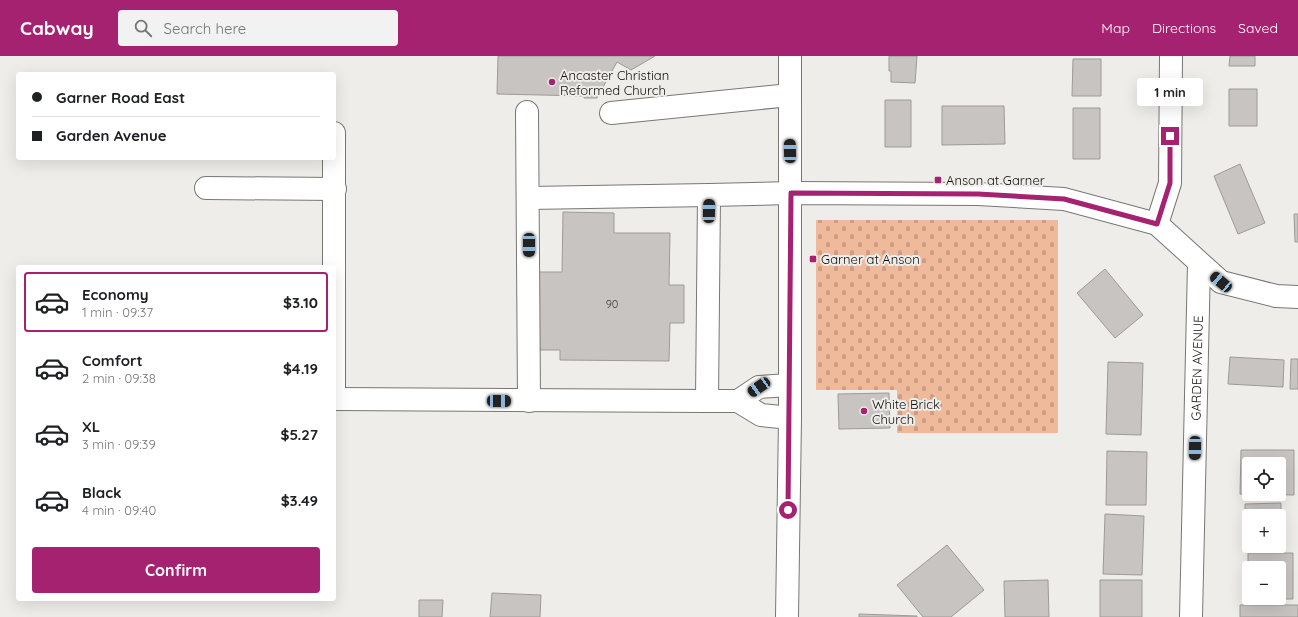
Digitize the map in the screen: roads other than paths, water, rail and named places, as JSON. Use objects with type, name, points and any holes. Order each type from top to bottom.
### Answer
[{"type":"street","points":[[787,617],[790,418],[790,56]]},
{"type":"street","points":[[1157,224],[1170,183],[1171,56]]},
{"type":"street","points":[[611,113],[790,95]]},
{"type":"street","points":[[527,112],[529,198],[529,401]]},
{"type":"street","points":[[334,160],[335,265]]},
{"type":"street","points":[[206,188],[335,189]]},
{"type":"street","points":[[529,198],[791,193],[978,194],[1064,199],[1157,224],[1199,264],[1221,282],[1276,296],[1298,297]]},
{"type":"street","points":[[707,401],[709,195]]},
{"type":"street","name":"GARDEN AVENUE","points":[[1191,617],[1199,264]]},
{"type":"street","points":[[738,401],[759,387],[790,385]]},
{"type":"street","points":[[336,399],[738,401],[761,415],[790,418]]},
{"type":"place","name":"Ancaster Christian Reformed Church","points":[[552,82]]},
{"type":"place","name":"Anson at Garner","points":[[938,180]]},
{"type":"place","name":"Garner at Anson","points":[[813,259]]},
{"type":"place","name":"White Brick Church","points":[[864,411]]}]
